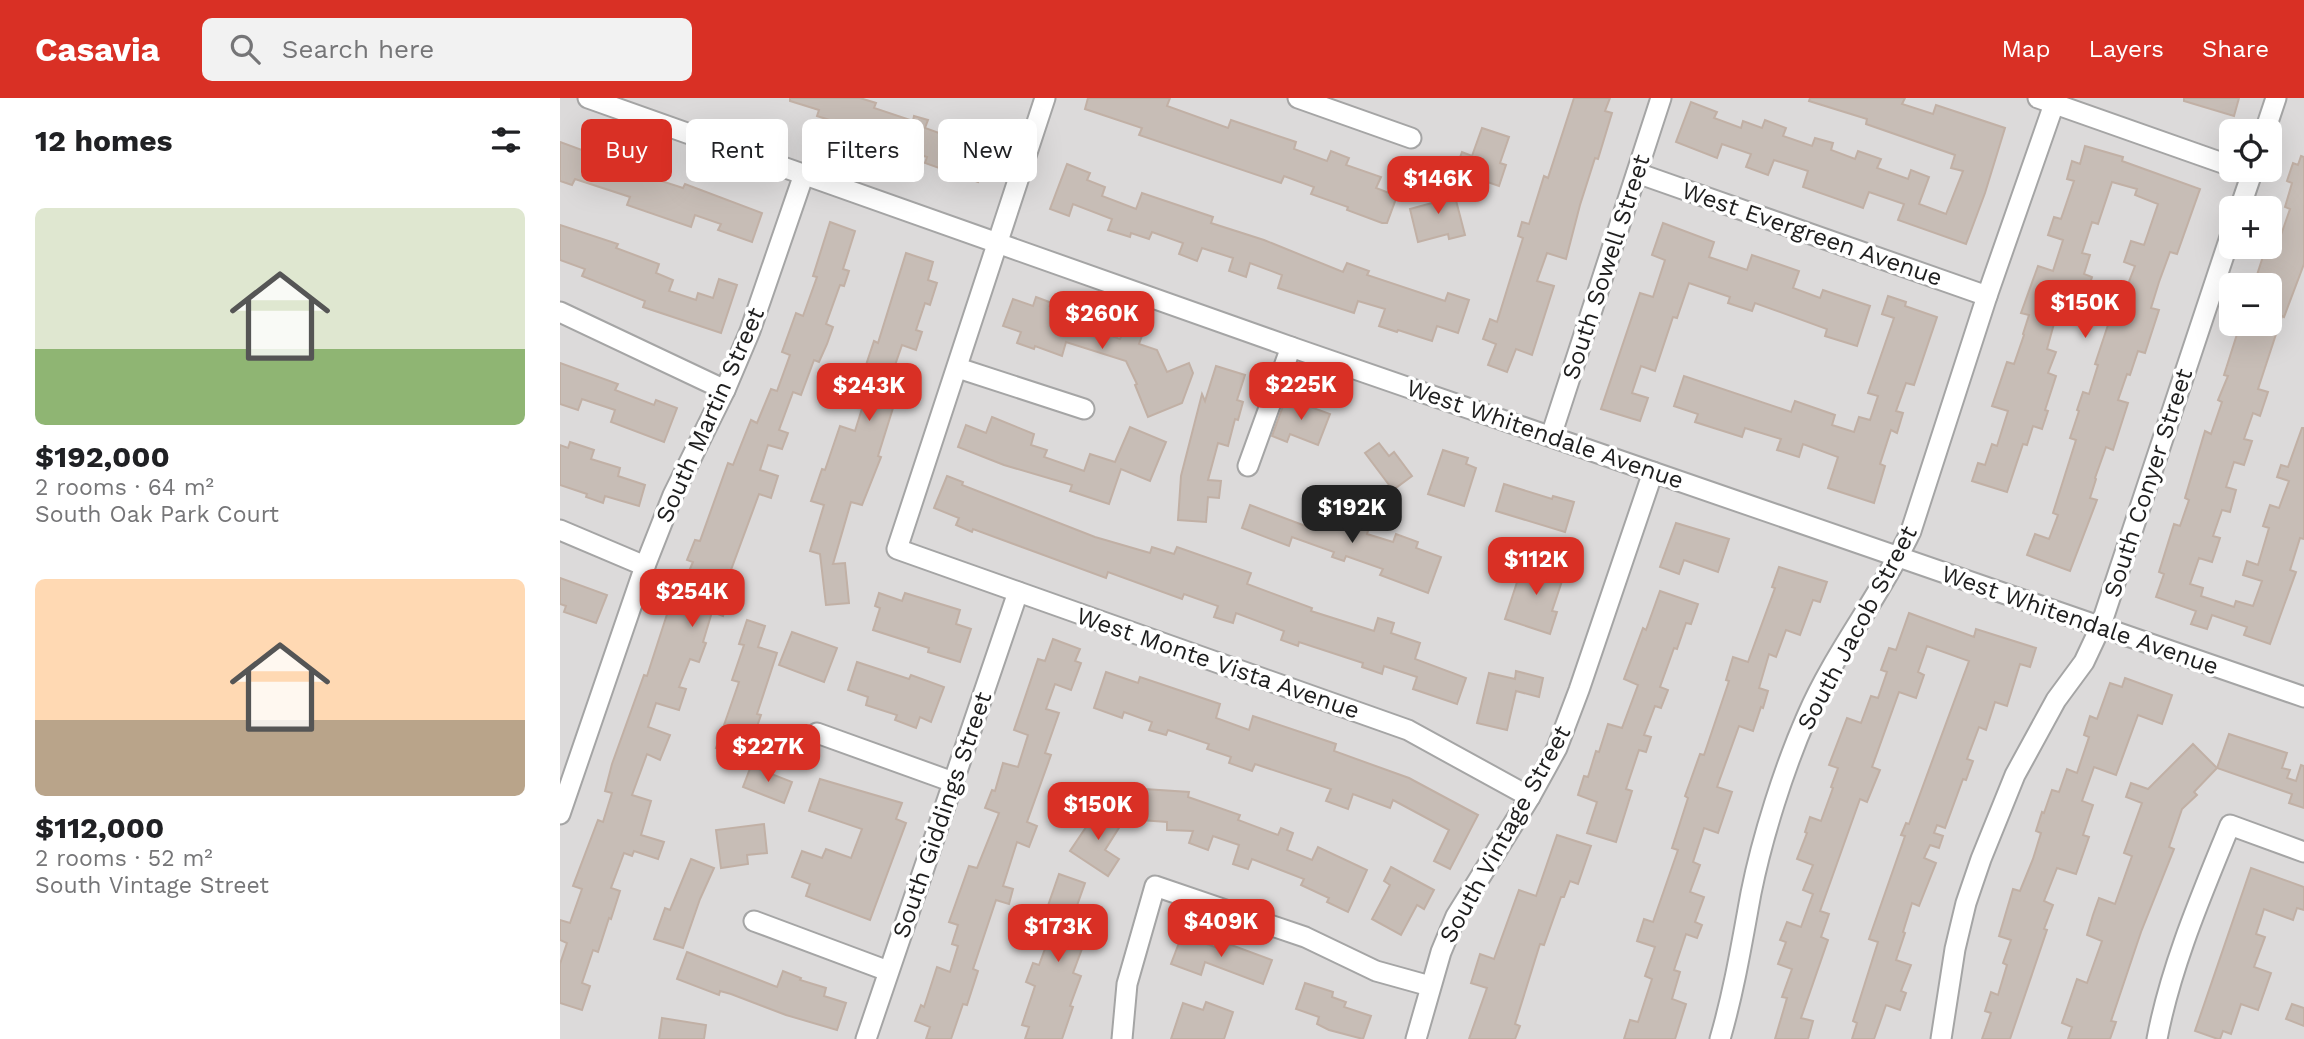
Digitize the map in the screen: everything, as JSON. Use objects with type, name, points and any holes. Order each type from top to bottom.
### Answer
[{"type":"street","name":"West Whitendale Avenue","points":[[588,98],[802,173]]},
{"type":"street","points":[[1045,98],[958,368],[1084,410]]},
{"type":"street","points":[[1298,98],[1411,138]]},
{"type":"street","name":"South Sowell Street","points":[[1552,436],[1661,98]]},
{"type":"street","points":[[2269,119],[2276,98]]},
{"type":"street","points":[[2046,101],[2219,162]]},
{"type":"street","name":"South Jacob Street","points":[[1720,1039],[1731,1002],[1763,844],[1807,716],[1845,643],[1899,557],[1911,531],[1987,296],[2046,101]]},
{"type":"street","name":"West Evergreen Avenue","points":[[1637,173],[1987,296]]},
{"type":"street","name":"South Martin Street","points":[[560,814],[565,780],[645,566],[673,495],[725,390],[750,331],[802,180]]},
{"type":"street","name":"West Whitendale Avenue","points":[[826,182],[2100,628],[2303,692]]},
{"type":"street","name":"South Conyer Street","points":[[1941,1039],[1955,949],[1981,859],[2015,775],[2056,700],[2084,662],[2100,628],[2223,259]]},
{"type":"street","points":[[560,313],[725,390]]},
{"type":"street","points":[[1248,466],[1291,346]]},
{"type":"street","name":"West Monte Vista Avenue","points":[[958,368],[897,549],[1408,730],[1530,797]]},
{"type":"street","name":"South Vintage Street","points":[[1416,1039],[1430,986],[1457,916],[1557,748],[1653,472]]},
{"type":"street","points":[[560,530],[645,566]]},
{"type":"street","name":"South Giddings Street","points":[[866,1039],[1018,592]]},
{"type":"street","points":[[817,733],[953,782]]},
{"type":"street","points":[[2157,1039],[2192,919],[2230,825],[2304,852]]},
{"type":"street","points":[[1122,1039],[1127,984],[1155,886],[1305,937],[1376,971],[1430,986]]},
{"type":"street","points":[[754,922],[888,971]]},
{"type":"shaded area","points":[[560,98],[2304,98],[2304,1039],[560,1039]]},
{"type":"building","points":[[790,98],[860,98],[876,103],[874,108],[907,119],[826,119],[817,116],[819,110],[790,101]]},
{"type":"building","points":[[1088,98],[1170,98],[1167,106],[1228,128],[1231,120],[1296,142],[1294,149],[1327,161],[1331,151],[1349,158],[1346,165],[1381,177],[1376,188],[1397,196],[1387,223],[1382,223],[1311,194],[1314,187],[1284,176],[1281,183],[1139,135],[1142,128],[1085,109]]},
{"type":"building","points":[[1574,98],[1610,98],[1605,111],[1612,113],[1580,205],[1566,259],[1547,253],[1537,281],[1554,286],[1532,355],[1516,349],[1507,372],[1488,365],[1496,344],[1483,339],[1490,319],[1497,322],[1523,238],[1518,236],[1522,222],[1529,224],[1544,176],[1548,178]]},
{"type":"building","points":[[1810,98],[1905,98],[1902,104],[1933,114],[1936,105],[2005,128],[1966,244],[1898,220],[1904,204],[1869,192],[1863,208],[1803,187],[1808,171],[1774,160],[1768,175],[1746,167],[1751,154],[1722,144],[1717,158],[1676,142],[1691,102],[1717,112],[1714,118],[1741,128],[1743,121],[1762,128],[1765,120],[1786,128],[1783,136],[1812,146],[1815,138],[1833,143],[1831,150],[1855,159],[1858,151],[1881,159],[1877,168],[1908,179],[1911,170],[1929,177],[1919,204],[1946,214],[1963,171],[1951,168],[1955,155],[1866,124],[1867,119],[1809,101]]},
{"type":"building","points":[[2184,98],[2239,98],[2234,116],[2184,101]]},
{"type":"building","points":[[914,116],[928,120],[925,128],[938,133],[938,168],[925,163],[927,157],[924,156],[924,119],[913,119]]},
{"type":"building","points":[[1482,128],[1509,137],[1500,163],[1506,165],[1499,186],[1455,171],[1462,152],[1472,156]]},
{"type":"building","points":[[560,142],[581,150],[581,181],[575,179],[572,185],[560,181]]},
{"type":"building","points":[[2085,146],[2123,157],[2122,161],[2200,189],[2177,254],[2170,252],[2159,282],[2151,308],[2159,310],[2145,353],[2138,351],[2118,400],[2128,403],[2113,450],[2106,447],[2095,478],[2090,498],[2097,500],[2070,571],[2027,555],[2035,534],[2049,539],[2058,515],[2053,513],[2076,440],[2070,438],[2079,411],[2077,410],[2083,392],[2089,394],[2098,365],[2095,364],[2118,295],[2123,297],[2135,266],[2124,262],[2131,241],[2144,245],[2158,204],[2135,195],[2137,189],[2112,182],[2098,224],[2092,222],[2082,253],[2090,255],[2084,274],[2092,277],[2086,295],[2075,291],[2064,323],[2055,320],[2047,349],[2056,352],[2048,373],[2056,376],[2045,410],[2048,411],[2042,429],[2033,426],[2027,445],[2023,444],[2007,492],[1972,481],[1978,463],[1985,465],[1992,444],[1997,446],[2008,411],[1992,406],[2007,362],[2014,364],[2024,335],[2029,315],[2021,313],[2038,266],[2053,271],[2063,240],[2048,235],[2054,217],[2061,219],[2074,181],[2067,179],[2072,161],[2080,164]]},
{"type":"building","points":[[2301,156],[2304,157],[2304,264],[2284,317],[2282,273],[2258,273],[2262,259],[2282,259],[2282,232],[2290,209],[2285,207],[2292,183],[2287,181],[2293,163],[2298,165]]},
{"type":"building","points":[[1067,164],[1090,173],[1087,180],[1105,187],[1102,196],[1136,209],[1142,193],[1213,217],[1211,223],[1264,240],[1343,272],[1347,263],[1369,271],[1367,275],[1445,301],[1448,293],[1469,300],[1458,333],[1437,326],[1432,341],[1398,330],[1397,332],[1379,326],[1385,309],[1358,301],[1354,313],[1278,288],[1282,275],[1250,263],[1246,277],[1229,271],[1233,258],[1202,248],[1197,261],[1179,254],[1183,243],[1152,232],[1149,239],[1131,233],[1130,237],[1108,230],[1112,219],[1073,204],[1069,216],[1050,209]]},
{"type":"building","points":[[584,182],[664,182],[683,188],[685,184],[762,213],[752,242],[718,230],[721,224],[695,215],[691,227],[627,205],[630,197]]},
{"type":"building","points":[[1452,185],[1465,235],[1449,239],[1448,234],[1418,242],[1410,209],[1432,203],[1428,190]]},
{"type":"building","points":[[830,222],[855,231],[843,269],[849,271],[844,286],[840,285],[826,324],[833,327],[827,344],[819,362],[814,360],[801,395],[793,392],[779,430],[788,433],[782,449],[768,445],[760,470],[778,476],[771,498],[759,494],[731,570],[734,571],[725,596],[729,597],[723,616],[712,612],[699,662],[690,659],[679,687],[686,689],[679,710],[656,703],[648,727],[670,735],[660,760],[647,754],[632,795],[651,801],[641,835],[664,842],[658,859],[634,851],[632,856],[624,853],[611,888],[620,891],[611,919],[609,918],[598,952],[593,950],[582,983],[590,986],[582,1010],[560,1003],[560,964],[567,943],[560,940],[560,920],[570,923],[582,889],[573,886],[598,820],[603,822],[612,793],[605,791],[612,764],[644,675],[647,676],[671,602],[683,606],[691,580],[686,578],[693,562],[687,560],[695,540],[700,541],[728,463],[733,465],[751,420],[757,423],[771,389],[777,391],[790,355],[782,352],[796,313],[803,316],[817,277],[813,276]]},
{"type":"building","points":[[1663,223],[1714,242],[1709,257],[1747,270],[1752,255],[1799,271],[1793,288],[1820,298],[1823,290],[1870,306],[1857,346],[1825,336],[1827,329],[1755,303],[1752,311],[1728,303],[1730,297],[1689,283],[1677,318],[1673,317],[1655,371],[1641,366],[1632,393],[1648,398],[1640,421],[1601,409],[1640,293],[1653,297],[1665,260],[1652,255]]},
{"type":"building","points":[[560,225],[618,244],[616,248],[659,264],[656,273],[673,280],[669,291],[696,300],[698,293],[713,298],[719,279],[737,285],[721,333],[643,307],[645,301],[582,276],[585,269],[560,260]]},
{"type":"building","points":[[906,253],[933,262],[928,280],[937,283],[930,305],[925,303],[916,330],[922,332],[916,350],[902,345],[893,371],[906,376],[901,393],[898,392],[878,456],[881,457],[862,505],[851,502],[833,564],[845,563],[849,603],[826,605],[820,554],[810,551],[824,505],[811,501],[840,426],[855,431],[870,383],[861,380],[874,341],[878,343]]},
{"type":"building","points":[[1888,296],[1906,302],[1905,306],[1937,317],[1914,385],[1906,383],[1896,411],[1903,413],[1897,433],[1891,430],[1880,464],[1885,466],[1874,503],[1828,488],[1838,457],[1803,444],[1799,457],[1777,450],[1781,439],[1745,428],[1742,437],[1695,422],[1698,414],[1674,406],[1684,376],[1791,412],[1795,401],[1835,415],[1832,425],[1854,432],[1859,417],[1870,420],[1878,396],[1868,393],[1894,318],[1882,314]]},
{"type":"building","points":[[1036,297],[1052,303],[1050,306],[1081,317],[1078,324],[1120,339],[1125,327],[1143,333],[1139,344],[1157,350],[1167,372],[1189,363],[1193,373],[1182,403],[1148,417],[1126,361],[1066,342],[1062,356],[1035,346],[1034,349],[1017,343],[1021,332],[1003,326],[1013,299],[1033,306]]},
{"type":"building","points":[[2236,336],[2275,336],[2258,389],[2268,392],[2260,416],[2253,413],[2244,439],[2252,441],[2244,465],[2234,462],[2226,487],[2236,490],[2230,512],[2222,510],[2213,536],[2220,538],[2212,562],[2199,558],[2190,584],[2203,588],[2201,596],[2234,607],[2236,601],[2253,606],[2262,581],[2243,575],[2247,561],[2258,565],[2269,528],[2263,526],[2270,505],[2279,508],[2289,481],[2277,477],[2281,465],[2288,467],[2304,428],[2304,539],[2300,538],[2290,570],[2296,572],[2270,644],[2244,635],[2247,627],[2212,615],[2207,629],[2191,624],[2196,611],[2156,597],[2164,574],[2159,572],[2174,524],[2180,526],[2189,500],[2185,498],[2205,431],[2211,434],[2222,402],[2218,400],[2228,376],[2224,375]]},
{"type":"building","points":[[560,363],[618,384],[615,390],[654,405],[656,400],[677,408],[664,442],[611,422],[615,410],[582,399],[578,410],[560,404]]},
{"type":"building","points":[[1216,366],[1245,375],[1237,400],[1243,402],[1228,446],[1218,443],[1208,480],[1221,481],[1219,498],[1208,497],[1206,522],[1178,520],[1181,476],[1202,394],[1205,401]]},
{"type":"building","points":[[1286,398],[1330,414],[1318,445],[1290,434],[1287,442],[1272,436]]},
{"type":"building","points":[[992,417],[1034,434],[1031,445],[1047,450],[1044,457],[1084,471],[1090,454],[1115,462],[1130,427],[1166,442],[1150,481],[1121,469],[1109,504],[1070,491],[1072,485],[1004,465],[958,447],[966,425],[986,433]]},
{"type":"building","points":[[570,442],[594,450],[591,459],[620,468],[618,476],[645,485],[639,506],[605,496],[603,503],[586,497],[587,494],[560,485],[560,445],[568,448]]},
{"type":"building","points":[[1379,443],[1389,456],[1394,452],[1412,476],[1393,490],[1365,453]]},
{"type":"building","points":[[1443,450],[1468,458],[1466,464],[1476,468],[1464,506],[1428,494]]},
{"type":"building","points":[[947,476],[963,482],[962,485],[1095,537],[1150,553],[1152,547],[1174,554],[1177,547],[1251,573],[1247,584],[1312,608],[1311,611],[1374,631],[1378,618],[1394,623],[1391,633],[1420,643],[1415,659],[1466,678],[1457,704],[1413,689],[1417,677],[1384,666],[1382,674],[1362,667],[1363,663],[1299,642],[1298,646],[1281,640],[1284,631],[1236,613],[1233,623],[1214,617],[1218,606],[1184,594],[1182,599],[1108,572],[1106,578],[956,525],[959,518],[934,508]]},
{"type":"building","points":[[1504,484],[1552,499],[1553,496],[1574,502],[1565,532],[1496,511]]},
{"type":"building","points":[[1250,505],[1316,530],[1323,509],[1369,528],[1367,534],[1393,542],[1396,534],[1418,542],[1416,548],[1441,557],[1428,593],[1380,575],[1383,569],[1346,556],[1344,561],[1332,557],[1334,552],[1292,537],[1289,546],[1242,528]]},
{"type":"building","points":[[1676,523],[1729,539],[1718,572],[1684,560],[1679,574],[1660,567]]},
{"type":"building","points":[[1531,560],[1565,572],[1552,611],[1557,612],[1550,634],[1505,619],[1521,570],[1528,572]]},
{"type":"building","points":[[1779,567],[1827,582],[1820,602],[1813,600],[1800,635],[1786,630],[1776,657],[1769,654],[1759,688],[1768,691],[1763,708],[1761,707],[1753,731],[1739,726],[1717,787],[1732,792],[1718,833],[1704,828],[1693,862],[1700,865],[1690,892],[1704,897],[1695,922],[1702,925],[1697,938],[1686,934],[1674,970],[1680,972],[1672,999],[1686,1004],[1675,1039],[1624,1039],[1630,1020],[1638,1022],[1652,979],[1645,976],[1655,947],[1637,941],[1644,919],[1653,922],[1678,850],[1672,848],[1688,798],[1685,796],[1700,754],[1704,755],[1729,681],[1726,680],[1733,657],[1748,662],[1775,588],[1772,587]]},
{"type":"building","points":[[560,578],[607,595],[596,623],[564,612],[566,606],[560,604]]},
{"type":"building","points":[[1660,591],[1698,604],[1691,624],[1686,623],[1677,649],[1674,648],[1660,687],[1668,690],[1661,708],[1655,706],[1644,735],[1651,737],[1646,752],[1639,750],[1626,789],[1632,791],[1616,842],[1587,833],[1597,802],[1578,795],[1584,776],[1588,777],[1596,751],[1599,752],[1608,724],[1622,728],[1638,685],[1624,679]]},
{"type":"building","points":[[879,593],[902,601],[905,593],[960,610],[956,624],[971,629],[960,662],[928,652],[929,648],[873,630],[880,608],[875,606]]},
{"type":"building","points":[[1909,613],[1974,637],[1976,629],[2036,648],[2030,667],[2020,664],[2007,706],[1995,702],[1986,730],[1979,727],[1967,759],[1973,761],[1966,780],[1963,779],[1945,828],[1937,825],[1934,833],[1943,836],[1939,848],[1930,845],[1924,858],[1936,863],[1919,906],[1912,903],[1896,960],[1911,965],[1901,991],[1906,993],[1900,1010],[1886,1005],[1874,1039],[1852,1039],[1857,1023],[1853,1021],[1878,942],[1869,939],[1905,836],[1901,835],[1906,823],[1909,824],[1969,661],[1927,646],[1918,672],[1924,675],[1916,698],[1899,692],[1872,767],[1880,770],[1867,802],[1860,799],[1820,911],[1829,914],[1821,937],[1828,940],[1801,1018],[1813,1021],[1808,1039],[1775,1039],[1787,998],[1782,997],[1792,969],[1778,964],[1786,942],[1780,940],[1787,922],[1801,927],[1813,894],[1803,890],[1813,865],[1797,859],[1807,833],[1805,832],[1810,817],[1821,821],[1838,768],[1829,765],[1847,718],[1861,723],[1871,696],[1878,698],[1887,672],[1881,670],[1889,648],[1896,650]]},
{"type":"building","points":[[747,620],[765,626],[758,647],[777,653],[757,714],[761,715],[746,758],[716,748],[739,682],[732,680],[744,645],[739,644]]},
{"type":"building","points":[[792,632],[837,648],[824,682],[779,665]]},
{"type":"building","points":[[1053,639],[1080,649],[1075,661],[1081,663],[1071,690],[1055,684],[1046,709],[1059,713],[1045,753],[1051,755],[1027,822],[1037,826],[1029,847],[1017,842],[1003,886],[1013,889],[1009,904],[996,900],[973,969],[978,971],[967,1005],[963,1004],[951,1039],[926,1039],[930,1027],[915,1021],[921,1005],[924,1007],[937,967],[950,972],[958,946],[952,944],[958,925],[949,922],[969,866],[977,868],[999,813],[985,808],[992,790],[995,791],[1003,763],[1018,767],[1028,735],[1014,730],[1038,659],[1045,661]]},
{"type":"building","points":[[857,662],[909,679],[911,675],[944,687],[931,722],[920,717],[916,728],[895,720],[897,715],[866,705],[868,697],[848,690]]},
{"type":"building","points":[[1516,671],[1543,678],[1539,697],[1516,691],[1507,730],[1477,723],[1489,673],[1515,679]]},
{"type":"building","points":[[1106,672],[1138,683],[1140,677],[1220,704],[1216,718],[1249,730],[1253,716],[1336,744],[1334,751],[1409,778],[1478,815],[1450,869],[1434,861],[1449,830],[1393,800],[1390,808],[1353,794],[1348,809],[1326,801],[1331,789],[1255,764],[1252,771],[1229,763],[1231,757],[1207,749],[1209,744],[1168,730],[1166,735],[1149,730],[1152,722],[1124,712],[1122,718],[1094,708]]},
{"type":"building","points":[[2125,678],[2172,695],[2162,724],[2138,715],[2116,775],[2094,767],[2082,801],[2093,805],[2083,835],[2089,837],[2076,874],[2057,868],[2044,901],[2053,905],[2044,929],[2047,930],[2010,1039],[1982,1039],[1991,1013],[1985,1011],[1991,992],[1998,995],[2007,965],[2003,963],[2011,940],[1999,936],[2013,889],[2020,891],[2033,859],[2041,833],[2036,831],[2042,812],[2044,813],[2052,790],[2059,792],[2067,769],[2077,773],[2089,737],[2084,735],[2090,716],[2097,719],[2110,683],[2122,687]]},
{"type":"building","points":[[2229,734],[2287,753],[2282,768],[2290,770],[2287,778],[2296,781],[2301,765],[2304,766],[2304,808],[2289,803],[2292,794],[2217,768]]},
{"type":"building","points":[[2193,744],[2217,768],[2194,792],[2197,795],[2182,809],[2169,847],[2174,849],[2141,932],[2111,1021],[2116,1022],[2110,1039],[2068,1039],[2072,1027],[2062,1023],[2077,979],[2087,983],[2102,941],[2087,935],[2093,915],[2099,898],[2115,904],[2132,856],[2124,853],[2142,803],[2126,797],[2131,783],[2148,789]]},
{"type":"building","points":[[751,766],[792,782],[784,803],[743,787]]},
{"type":"building","points":[[820,779],[902,803],[896,819],[906,823],[870,920],[806,896],[810,884],[792,877],[802,851],[822,858],[826,849],[851,858],[862,829],[809,811]]},
{"type":"building","points":[[1129,788],[1189,792],[1188,797],[1240,815],[1238,820],[1278,835],[1281,828],[1293,833],[1287,850],[1312,860],[1318,847],[1367,870],[1348,912],[1327,902],[1329,898],[1301,885],[1304,879],[1252,859],[1248,869],[1233,864],[1239,845],[1213,836],[1208,850],[1189,843],[1193,831],[1167,830],[1167,822],[1128,819]]},
{"type":"building","points":[[1099,808],[1122,823],[1105,850],[1119,859],[1108,876],[1070,851]]},
{"type":"building","points":[[764,824],[767,853],[747,855],[748,864],[721,868],[716,830]]},
{"type":"building","points":[[1557,835],[1591,846],[1578,884],[1570,881],[1564,897],[1561,897],[1544,945],[1540,944],[1515,1024],[1520,1026],[1515,1039],[1469,1039],[1487,988],[1471,983],[1480,954],[1494,959],[1519,890],[1536,896]]},
{"type":"building","points":[[691,859],[714,868],[683,948],[654,939],[665,908],[670,910]]},
{"type":"building","points":[[1391,867],[1434,890],[1424,909],[1417,905],[1401,935],[1372,919],[1390,885],[1384,881]]},
{"type":"building","points":[[2251,868],[2304,887],[2304,910],[2297,908],[2293,920],[2264,909],[2256,934],[2265,937],[2254,967],[2271,973],[2258,1010],[2241,1004],[2231,1034],[2223,1031],[2218,1039],[2195,1031]]},
{"type":"building","points":[[1059,874],[1085,883],[1074,914],[1095,921],[1073,973],[1081,976],[1062,1039],[1025,1039],[1029,1027],[1022,1025],[1035,986],[1026,982],[1033,963],[1039,965],[1053,927],[1042,923]]},
{"type":"building","points":[[1182,935],[1223,950],[1226,943],[1272,960],[1263,984],[1205,962],[1201,975],[1171,964]]},
{"type":"building","points":[[687,952],[777,987],[783,971],[801,978],[800,980],[826,988],[824,996],[846,1003],[837,1030],[786,1015],[731,994],[720,991],[719,995],[677,979]]},
{"type":"building","points":[[1305,983],[1333,992],[1332,997],[1346,1002],[1344,1007],[1371,1016],[1363,1039],[1329,1030],[1317,1024],[1319,1017],[1296,1009]]},
{"type":"building","points":[[1206,1002],[1233,1012],[1224,1039],[1171,1039],[1183,1003],[1203,1010]]},
{"type":"building","points":[[2292,1004],[2304,1008],[2304,1026],[2286,1019]]},
{"type":"building","points":[[662,1018],[706,1025],[704,1039],[659,1039]]}]
